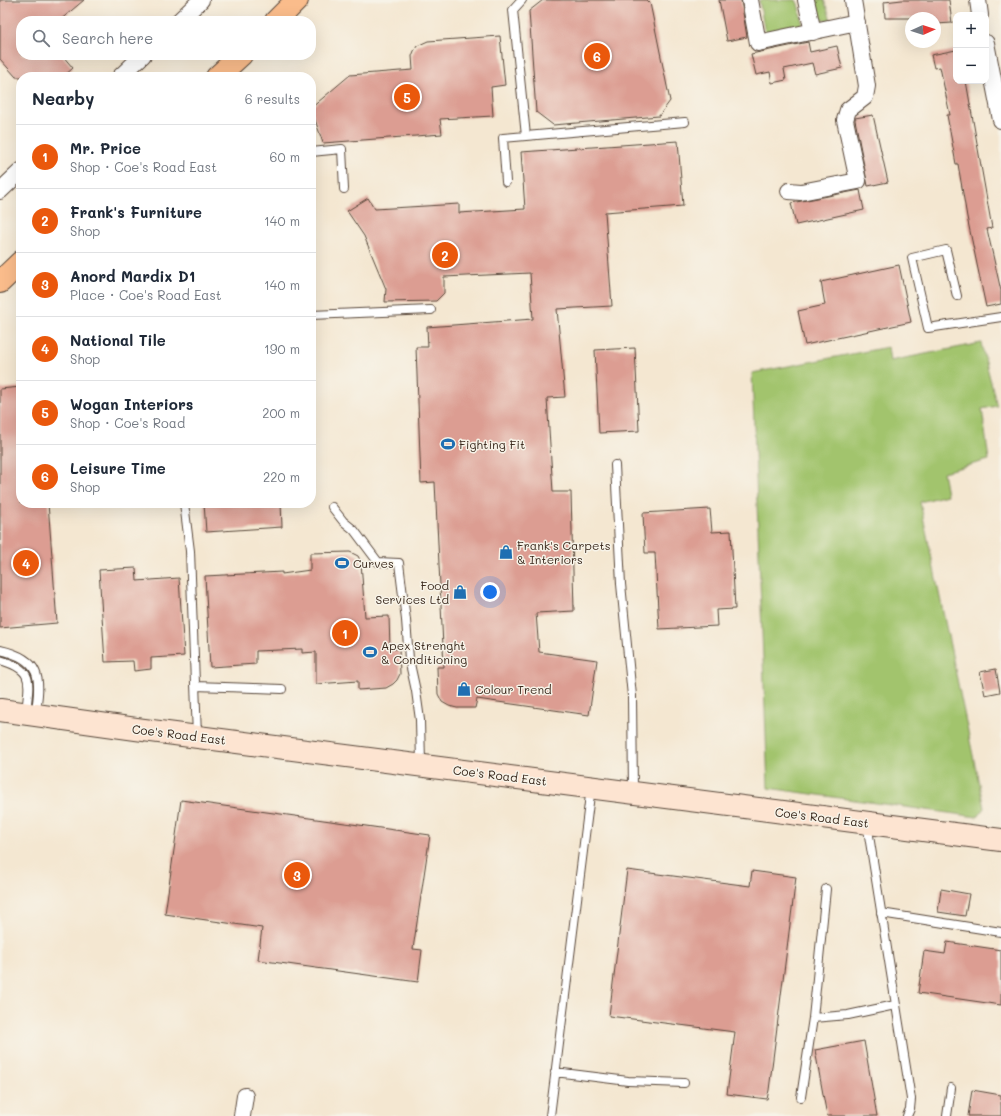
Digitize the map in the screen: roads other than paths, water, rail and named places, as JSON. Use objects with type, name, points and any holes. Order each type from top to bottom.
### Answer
[{"type":"main road","points":[[281,16],[298,0]]},
{"type":"main road","points":[[222,72],[235,60]]},
{"type":"main road","points":[[0,282],[16,267]]},
{"type":"street","points":[[184,16],[201,0]]},
{"type":"street","points":[[750,0],[758,43],[856,22]]},
{"type":"street","points":[[806,0],[813,32]]},
{"type":"street","points":[[789,190],[801,192],[858,181],[845,120],[848,110],[864,97],[867,86],[853,0]]},
{"type":"street","points":[[978,0],[980,12]]},
{"type":"street","points":[[987,48],[1001,120]]},
{"type":"street","points":[[125,72],[138,60]]},
{"type":"street","points":[[0,190],[16,176]]},
{"type":"street","name":"Coe's Road East","points":[[0,710],[197,737],[1001,840]]},
{"type":"street","points":[[242,1116],[245,1096]]},
{"type":"lane","points":[[522,0],[513,10],[526,136]]},
{"type":"lane","points":[[506,182],[504,138],[686,122]]},
{"type":"lane","points":[[316,152],[342,149],[344,189]]},
{"type":"lane","points":[[957,296],[946,250],[912,258],[928,328],[1001,317]]},
{"type":"lane","points":[[316,316],[431,310]]},
{"type":"lane","points":[[615,465],[621,584],[632,696],[633,792]]},
{"type":"lane","points":[[332,507],[343,521],[354,530],[378,562],[399,563],[409,659],[416,691],[420,720],[422,765]]},
{"type":"lane","points":[[185,508],[190,551],[197,737]]},
{"type":"lane","points":[[0,650],[21,656],[33,666],[39,683],[31,714]]},
{"type":"lane","points":[[0,660],[16,665],[25,672],[29,684],[31,714]]},
{"type":"lane","points":[[195,686],[282,689]]},
{"type":"lane","points":[[550,1116],[591,787]]},
{"type":"lane","points":[[867,822],[911,1099],[910,1109],[907,1116]]},
{"type":"lane","points":[[801,1097],[812,1018],[826,889]]},
{"type":"lane","points":[[881,913],[1001,932]]},
{"type":"lane","points":[[812,1018],[848,1015],[895,1005]]},
{"type":"lane","points":[[556,1072],[628,1081],[684,1083]]},
{"type":"lane","points":[[947,1116],[951,1088]]},
{"type":"place","name":"Leisure Time","points":[[597,56]]},
{"type":"place","name":"Wogan Interiors","points":[[407,97]]},
{"type":"place","name":"Frank's Furniture","points":[[445,255]]},
{"type":"place","name":"Fighting Fit","points":[[448,444]]},
{"type":"place","name":"Frank's Carpets & Interiors","points":[[506,552]]},
{"type":"place","name":"National Tile","points":[[26,563]]},
{"type":"place","name":"Curves","points":[[342,563]]},
{"type":"place","name":"Food Services Ltd","points":[[460,592]]},
{"type":"place","name":"Mr. Price","points":[[345,633]]},
{"type":"place","name":"Apex Strenght & Conditioning","points":[[370,652]]},
{"type":"place","name":"Colour Trend","points":[[464,689]]},
{"type":"place","name":"Anord Mardix D1","points":[[297,875]]}]
